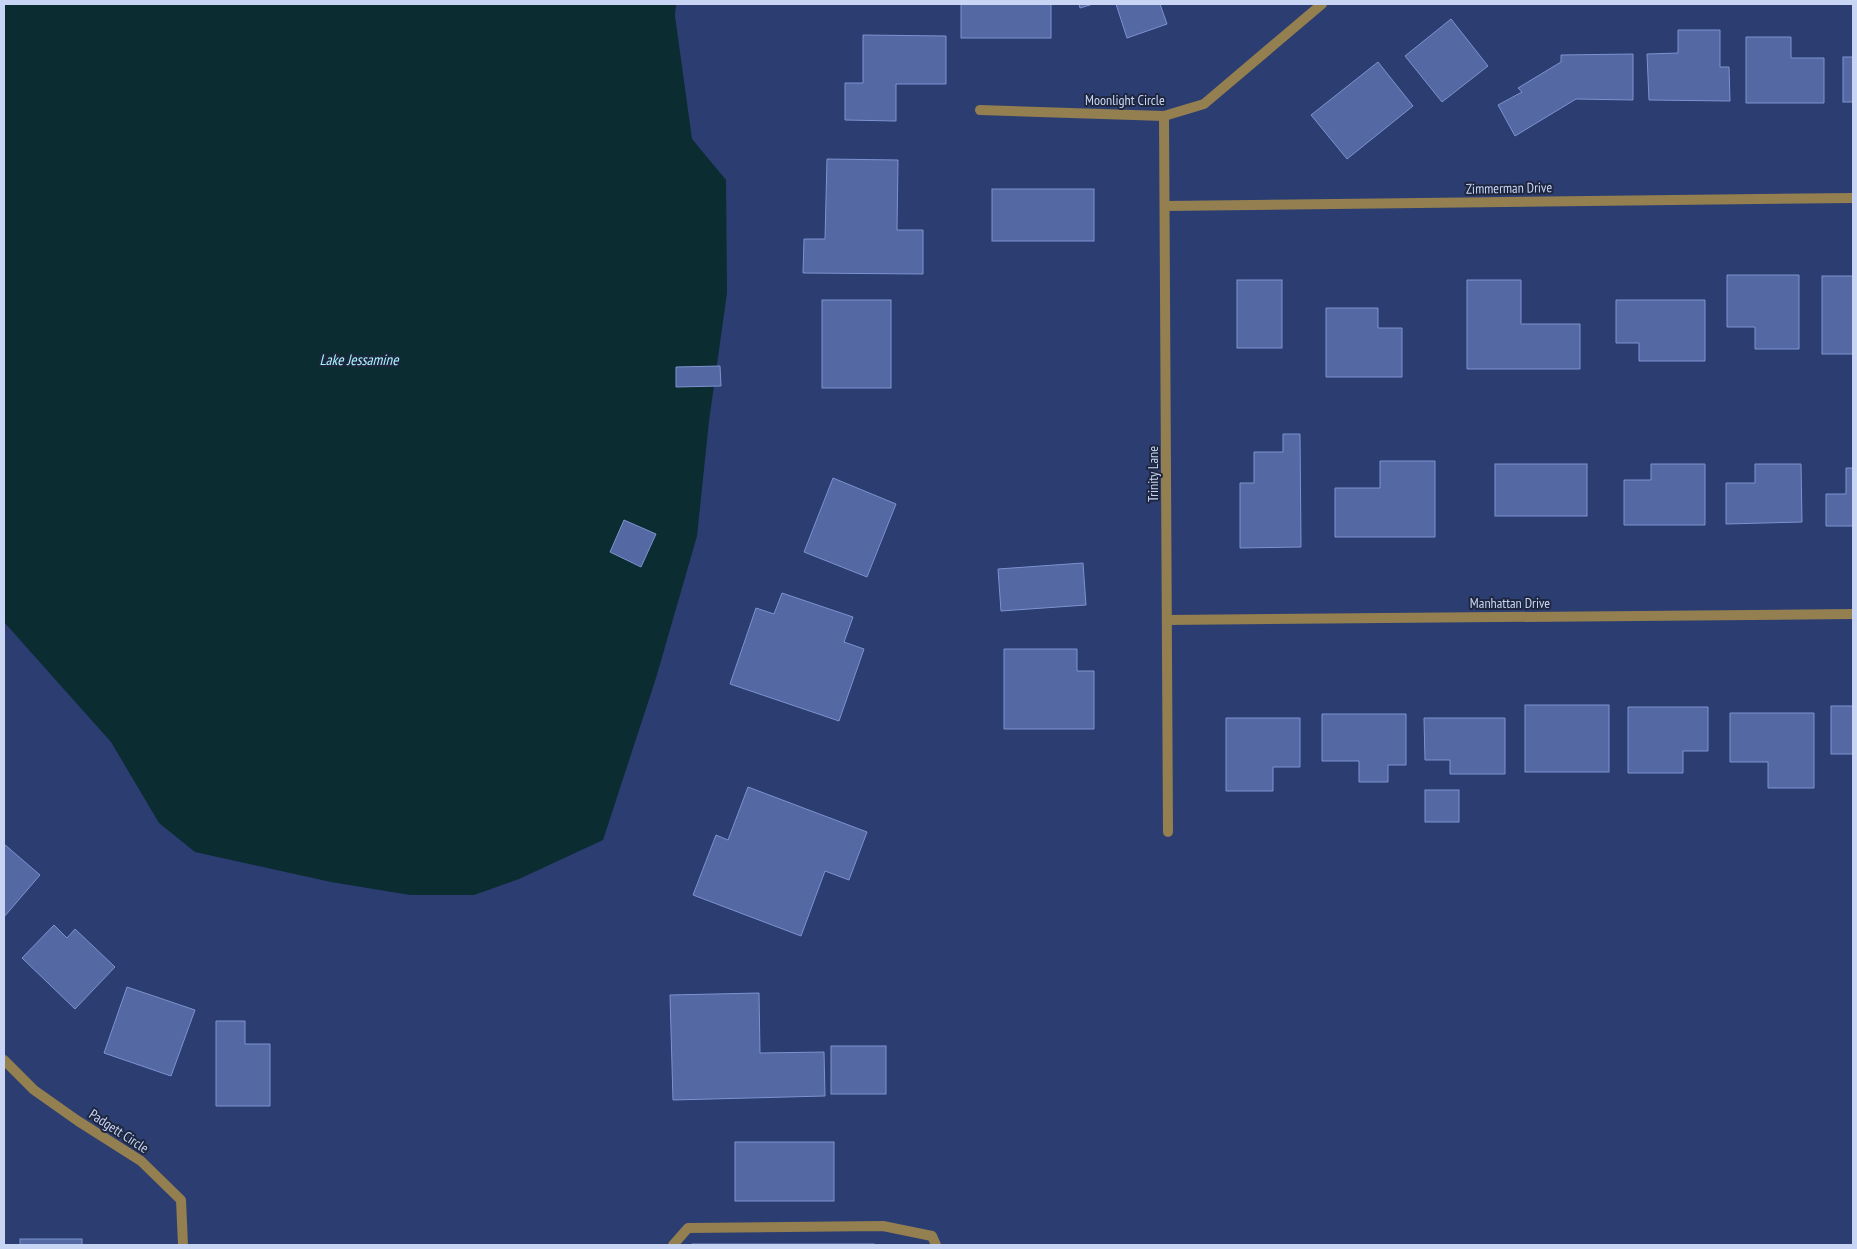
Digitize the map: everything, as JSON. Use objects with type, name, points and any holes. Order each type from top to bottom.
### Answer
[{"type":"street","name":"Moonlight Circle","points":[[980,110],[1164,116],[1204,104],[1322,4]]},
{"type":"street","name":"Trinity Lane","points":[[1164,116],[1168,832]]},
{"type":"street","name":"Zimmerman Drive","points":[[1165,206],[1853,198]]},
{"type":"street","name":"Manhattan Drive","points":[[1167,620],[1853,614]]},
{"type":"street","name":"Padgett Circle","points":[[4,1060],[34,1090],[78,1121],[141,1161],[181,1200],[183,1245]]},
{"type":"street","points":[[673,1245],[688,1228],[874,1226],[883,1226],[932,1236],[936,1245]]},
{"type":"water","name":"Lake Jessamine","points":[[4,4],[676,4],[675,16],[692,139],[726,180],[727,293],[709,421],[697,536],[656,678],[603,840],[519,879],[474,895],[410,895],[331,882],[195,852],[159,823],[111,742],[4,622]]},
{"type":"building","points":[[961,4],[1051,4],[1051,38],[961,38]]},
{"type":"building","points":[[1079,4],[1093,4],[1080,8]]},
{"type":"building","points":[[1116,4],[1160,4],[1167,24],[1127,38]]},
{"type":"building","points":[[1451,19],[1488,66],[1442,102],[1405,56]]},
{"type":"building","points":[[1678,30],[1720,30],[1720,67],[1729,67],[1730,101],[1649,100],[1647,54],[1678,53]]},
{"type":"building","points":[[863,35],[946,36],[946,84],[896,84],[896,121],[845,120],[845,83],[863,83]]},
{"type":"building","points":[[1746,37],[1791,37],[1791,58],[1824,58],[1824,103],[1746,103]]},
{"type":"building","points":[[1633,54],[1633,100],[1576,99],[1515,136],[1498,105],[1522,92],[1518,88],[1561,62],[1561,55]]},
{"type":"building","points":[[1843,57],[1853,57],[1853,102],[1843,102]]},
{"type":"building","points":[[1378,62],[1413,106],[1347,159],[1311,115]]},
{"type":"building","points":[[827,159],[898,160],[897,230],[923,230],[923,274],[803,273],[804,239],[825,239]]},
{"type":"building","points":[[992,189],[1094,189],[1094,241],[992,241]]},
{"type":"building","points":[[1727,275],[1799,275],[1799,349],[1755,349],[1755,327],[1727,327]]},
{"type":"building","points":[[1822,276],[1853,276],[1853,354],[1822,354]]},
{"type":"building","points":[[1237,280],[1282,280],[1282,348],[1237,348]]},
{"type":"building","points":[[1467,280],[1521,280],[1521,324],[1580,324],[1580,369],[1467,369]]},
{"type":"building","points":[[822,300],[891,300],[891,388],[822,388]]},
{"type":"building","points":[[1616,300],[1705,300],[1705,361],[1639,361],[1639,343],[1616,343]]},
{"type":"building","points":[[1326,308],[1378,308],[1378,328],[1402,328],[1402,377],[1326,377]]},
{"type":"building","points":[[720,366],[721,386],[676,387],[676,367]]},
{"type":"building","points":[[1283,434],[1300,434],[1301,547],[1240,548],[1240,483],[1254,483],[1254,452],[1283,452]]},
{"type":"building","points":[[1380,461],[1435,461],[1435,537],[1335,537],[1335,488],[1380,488]]},
{"type":"building","points":[[1495,464],[1587,464],[1587,516],[1495,516]]},
{"type":"building","points":[[1651,464],[1705,464],[1705,525],[1624,525],[1624,480],[1651,480]]},
{"type":"building","points":[[1755,464],[1801,464],[1802,522],[1726,524],[1726,483],[1755,483]]},
{"type":"building","points":[[1846,468],[1853,468],[1853,526],[1826,526],[1826,494],[1846,494]]},
{"type":"building","points":[[833,478],[896,504],[867,577],[804,552]]},
{"type":"building","points":[[624,520],[656,534],[641,567],[610,552]]},
{"type":"building","points":[[1083,563],[1086,605],[1001,611],[998,569]]},
{"type":"building","points":[[782,593],[853,617],[844,642],[864,649],[839,721],[730,684],[756,608],[774,614]]},
{"type":"building","points":[[1004,649],[1077,649],[1077,671],[1094,671],[1094,729],[1004,729]]},
{"type":"building","points":[[1525,705],[1609,705],[1609,772],[1525,772]]},
{"type":"building","points":[[1831,706],[1853,706],[1853,754],[1831,754]]},
{"type":"building","points":[[1628,707],[1708,707],[1708,751],[1683,751],[1683,773],[1628,773]]},
{"type":"building","points":[[1730,713],[1814,713],[1814,788],[1768,788],[1768,762],[1730,762]]},
{"type":"building","points":[[1322,714],[1406,714],[1406,765],[1388,765],[1388,782],[1359,782],[1359,761],[1322,761]]},
{"type":"building","points":[[1226,718],[1300,718],[1300,767],[1273,767],[1273,791],[1226,791]]},
{"type":"building","points":[[1424,718],[1505,718],[1505,774],[1450,774],[1450,760],[1425,760]]},
{"type":"building","points":[[748,787],[867,832],[849,880],[825,871],[801,936],[693,895],[716,835],[728,840]]},
{"type":"building","points":[[1425,790],[1459,790],[1459,822],[1425,822]]},
{"type":"building","points":[[4,844],[40,875],[4,917]]},
{"type":"building","points":[[54,925],[67,938],[75,929],[115,967],[75,1009],[22,958]]},
{"type":"building","points":[[127,987],[195,1010],[171,1076],[104,1053]]},
{"type":"building","points":[[759,993],[760,1053],[824,1052],[825,1096],[673,1100],[670,995]]},
{"type":"building","points":[[216,1021],[245,1021],[245,1044],[270,1044],[270,1106],[216,1106]]},
{"type":"building","points":[[831,1046],[886,1046],[886,1094],[831,1094]]},
{"type":"building","points":[[735,1142],[834,1142],[834,1201],[735,1201]]},
{"type":"building","points":[[20,1239],[82,1239],[82,1245],[20,1245]]},
{"type":"building","points":[[874,1244],[874,1245],[692,1245]]}]
